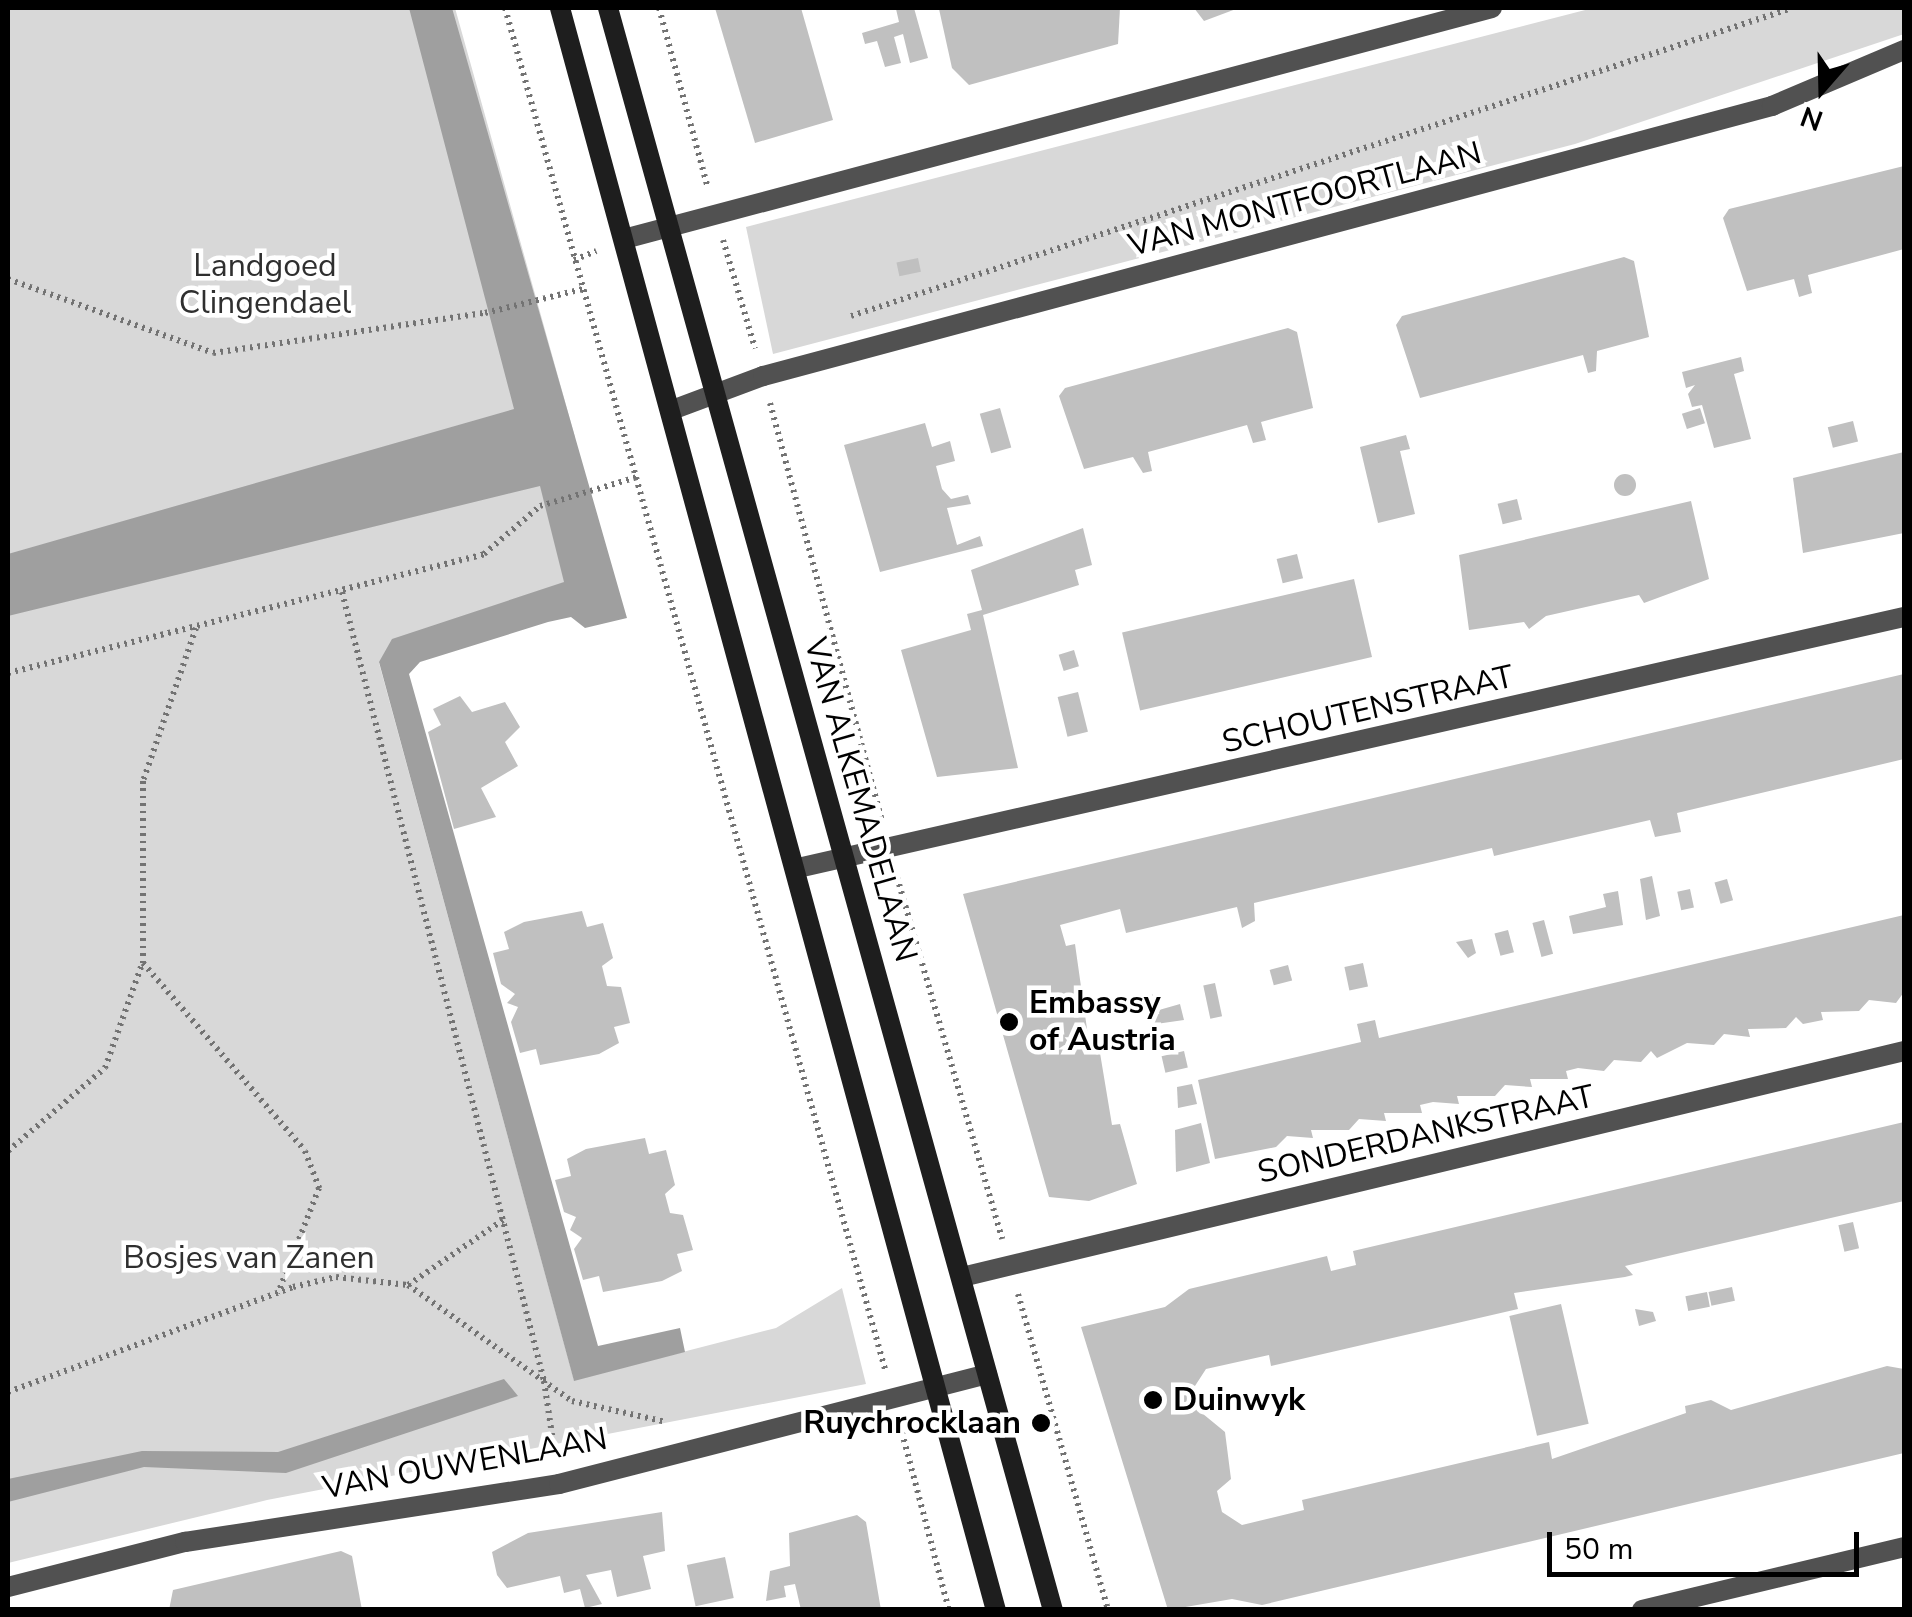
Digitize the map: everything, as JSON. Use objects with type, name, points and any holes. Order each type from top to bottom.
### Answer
[{"type":"main road","points":[[560,8],[798,868],[996,1610]]},
{"type":"main road","name":"VAN ALKEMADELAAN","points":[[608,8],[1053,1610]]},
{"type":"street","points":[[624,240],[715,211],[1492,8]]},
{"type":"street","name":"VAN MONTFOORTLAAN","points":[[672,410],[763,376],[1772,106],[1904,50]]},
{"type":"street","name":"SCHOUTENSTRAAT","points":[[798,868],[1904,617]]},
{"type":"street","name":"SONDERDANKSTRAAT","points":[[962,1277],[1904,1051]]},
{"type":"street","name":"VAN OUWENLAAN","points":[[8,1587],[186,1542],[559,1484],[894,1402],[988,1374]]},
{"type":"street","points":[[1642,1610],[1904,1547]]},
{"type":"path","points":[[505,8],[750,879],[949,1610]]},
{"type":"path","points":[[658,8],[754,346],[773,340]]},
{"type":"path","points":[[828,324],[1792,8]]},
{"type":"path","points":[[8,279],[213,353],[484,314],[583,289]]},
{"type":"path","name":"VAN ALKEMADELAAN","points":[[763,376],[889,848],[1108,1610]]},
{"type":"path","points":[[8,673],[484,554],[540,506],[637,477]]},
{"type":"path","points":[[342,592],[544,1382],[559,1484]]},
{"type":"path","points":[[8,1151],[105,1068],[143,963],[143,781],[196,628]]},
{"type":"path","points":[[143,963],[192,1032],[305,1152],[319,1188],[278,1294]]},
{"type":"path","points":[[408,1285],[503,1220]]},
{"type":"path","points":[[8,1392],[278,1294],[336,1277],[408,1285],[544,1382],[606,1415],[677,1424]]},
{"type":"green space","points":[[8,8],[455,8],[575,437],[557,549],[565,582],[379,663],[574,1380],[776,1328],[842,1288],[866,1384],[267,1500],[8,1563]]},
{"type":"green space","points":[[1593,8],[1904,8],[1904,34],[1575,144],[773,354],[746,227]]},
{"type":"shaded area","points":[[409,8],[452,8],[627,618],[585,628],[571,617],[548,622],[420,662],[409,674],[598,1346],[680,1328],[685,1352],[574,1381],[379,662],[392,639],[564,582],[540,486],[8,616],[8,554],[514,409]]},
{"type":"shaded area","points":[[504,1379],[518,1396],[286,1473],[144,1467],[8,1502],[8,1479],[142,1451],[278,1452]]},
{"type":"building","points":[[715,8],[801,8],[833,120],[755,143]]},
{"type":"building","points":[[914,8],[928,58],[910,63],[903,34],[894,37],[901,63],[885,67],[877,41],[865,44],[862,33],[899,22],[896,9]]},
{"type":"building","points":[[1120,8],[1118,44],[969,85],[952,68],[939,9]]},
{"type":"building","points":[[1194,8],[1236,8],[1236,9],[1204,21]]},
{"type":"building","points":[[1904,166],[1904,249],[1808,275],[1812,293],[1799,297],[1794,279],[1747,291],[1723,218],[1729,209]]},
{"type":"building","points":[[1624,257],[1634,261],[1649,337],[1597,351],[1596,371],[1588,373],[1583,355],[1420,398],[1396,325],[1402,316]]},
{"type":"building","points":[[918,258],[921,272],[899,276],[896,263]]},
{"type":"building","points":[[1288,328],[1297,332],[1313,408],[1261,422],[1266,440],[1253,443],[1247,425],[1148,452],[1152,471],[1143,473],[1133,457],[1084,469],[1059,396],[1065,388]]},
{"type":"building","points":[[1741,357],[1744,371],[1734,374],[1751,439],[1714,448],[1702,405],[1692,407],[1688,394],[1695,385],[1686,388],[1682,372]]},
{"type":"building","points":[[1000,408],[1011,447],[991,453],[980,414]]},
{"type":"building","points":[[1700,408],[1705,423],[1687,429],[1682,414]]},
{"type":"building","points":[[1853,421],[1858,441],[1833,448],[1828,427]]},
{"type":"building","points":[[925,423],[932,447],[950,441],[955,461],[936,466],[942,489],[951,499],[968,495],[971,504],[947,508],[957,545],[980,536],[983,546],[880,572],[844,445]]},
{"type":"building","points":[[1406,435],[1410,449],[1400,451],[1415,514],[1378,523],[1360,447]]},
{"type":"building","points":[[1904,452],[1904,533],[1803,553],[1793,478]]},
{"type":"building","points":[[1621,474],[1629,474],[1636,485],[1629,496],[1621,496],[1614,489],[1614,481]]},
{"type":"building","points":[[1517,499],[1522,519],[1503,524],[1498,504]]},
{"type":"building","points":[[1691,501],[1709,579],[1644,603],[1639,595],[1546,616],[1529,629],[1524,622],[1469,630],[1459,555]]},
{"type":"building","points":[[1083,528],[1092,565],[1075,570],[1079,585],[983,615],[1018,768],[937,777],[901,650],[971,630],[967,614],[982,610],[971,570]]},
{"type":"building","points":[[1297,554],[1303,578],[1283,583],[1277,559]]},
{"type":"building","points":[[1354,579],[1372,657],[1140,710],[1122,633]]},
{"type":"building","points":[[1074,650],[1079,666],[1064,671],[1059,655]]},
{"type":"building","points":[[1904,674],[1904,759],[1677,813],[1681,832],[1655,837],[1650,820],[1494,856],[1492,848],[1254,903],[1255,921],[1242,928],[1237,907],[1126,933],[1120,909],[1060,925],[1066,946],[1075,944],[1089,1043],[1100,1053],[1112,1125],[1120,1124],[1137,1184],[1089,1201],[1049,1197],[963,894]]},
{"type":"building","points":[[1078,692],[1088,732],[1068,737],[1058,697]]},
{"type":"building","points":[[460,696],[472,712],[505,702],[520,727],[505,742],[518,766],[481,788],[496,817],[454,829],[428,732],[441,725],[433,709]]},
{"type":"building","points":[[1652,876],[1660,916],[1646,920],[1640,879]]},
{"type":"building","points":[[1727,879],[1733,900],[1721,904],[1715,883]]},
{"type":"building","points":[[1690,889],[1694,908],[1681,910],[1677,892]]},
{"type":"building","points":[[1618,891],[1623,925],[1573,934],[1569,916],[1606,907],[1603,894]]},
{"type":"building","points":[[582,911],[587,927],[603,923],[613,958],[602,966],[607,986],[621,987],[630,1023],[614,1027],[619,1043],[599,1054],[540,1065],[536,1049],[520,1053],[511,1022],[518,1007],[507,1003],[515,994],[501,984],[493,953],[509,949],[504,932],[524,922]]},
{"type":"building","points":[[1904,915],[1904,992],[1896,1003],[1869,1000],[1859,1011],[1821,1012],[1823,1020],[1803,1024],[1796,1017],[1786,1028],[1748,1029],[1750,1037],[1724,1034],[1714,1045],[1687,1043],[1657,1058],[1651,1051],[1641,1062],[1614,1060],[1604,1071],[1578,1068],[1566,1071],[1568,1079],[1530,1079],[1532,1087],[1505,1085],[1495,1096],[1457,1096],[1459,1104],[1433,1102],[1420,1105],[1422,1113],[1384,1113],[1386,1121],[1359,1119],[1349,1130],[1311,1130],[1313,1138],[1287,1136],[1276,1147],[1215,1159],[1198,1080],[1361,1042],[1357,1024],[1375,1020],[1379,1038]]},
{"type":"building","points":[[1544,920],[1553,954],[1541,957],[1532,923]]},
{"type":"building","points":[[1508,930],[1514,952],[1500,956],[1494,934]]},
{"type":"building","points":[[1472,939],[1476,953],[1468,958],[1456,942]]},
{"type":"building","points":[[1363,963],[1368,986],[1349,990],[1344,967]]},
{"type":"building","points":[[1288,965],[1292,980],[1274,985],[1270,970]]},
{"type":"building","points":[[1215,983],[1222,1016],[1210,1019],[1203,985]]},
{"type":"building","points":[[1155,994],[1159,1010],[1180,1004],[1184,1020],[1149,1025],[1142,997]]},
{"type":"building","points":[[1184,1051],[1188,1068],[1165,1073],[1162,1056]]},
{"type":"building","points":[[1192,1084],[1197,1104],[1178,1108],[1177,1087]]},
{"type":"building","points":[[1904,1122],[1904,1201],[1625,1266],[1633,1275],[1625,1277],[1514,1293],[1518,1309],[1271,1366],[1269,1355],[1206,1369],[1193,1389],[1197,1409],[1225,1432],[1231,1479],[1217,1491],[1222,1512],[1242,1525],[1304,1510],[1302,1500],[1549,1442],[1552,1459],[1686,1413],[1685,1406],[1711,1400],[1731,1410],[1887,1366],[1904,1369],[1904,1453],[1262,1605],[1232,1599],[1168,1610],[1081,1327],[1165,1307],[1189,1289],[1327,1256],[1331,1271],[1356,1265],[1353,1251]]},
{"type":"building","points":[[1201,1123],[1210,1163],[1176,1172],[1175,1130]]},
{"type":"building","points":[[645,1138],[649,1154],[666,1150],[675,1185],[665,1194],[670,1213],[683,1215],[693,1250],[677,1254],[682,1271],[662,1281],[603,1292],[599,1276],[583,1280],[574,1249],[582,1238],[570,1230],[576,1217],[564,1212],[555,1180],[571,1176],[567,1159],[586,1149]]},
{"type":"building","points":[[1853,1222],[1859,1248],[1844,1252],[1838,1225]]},
{"type":"building","points":[[1732,1287],[1735,1301],[1711,1306],[1709,1292]]},
{"type":"building","points":[[1707,1292],[1710,1307],[1688,1311],[1685,1296]]},
{"type":"building","points":[[1561,1304],[1589,1424],[1537,1436],[1509,1316]]},
{"type":"building","points":[[1635,1309],[1653,1312],[1656,1321],[1639,1326]]},
{"type":"building","points":[[662,1512],[665,1551],[643,1556],[651,1589],[617,1597],[611,1570],[586,1575],[602,1604],[585,1608],[580,1589],[564,1593],[560,1576],[507,1588],[497,1575],[492,1552],[528,1533]]},
{"type":"building","points":[[857,1515],[866,1522],[881,1610],[801,1610],[795,1584],[784,1586],[786,1597],[766,1601],[770,1571],[790,1566],[789,1533]]},
{"type":"building","points":[[341,1551],[352,1556],[362,1610],[169,1610],[173,1590]]},
{"type":"building","points":[[725,1557],[734,1598],[696,1606],[687,1565]]},
{"type":"place","name":"Embassy of Austria","points":[[1009,1022]]},
{"type":"place","name":"Duinwyk","points":[[1153,1400]]},
{"type":"place","name":"Ruychrocklaan","points":[[1041,1423]]},
{"type":"park label","name":"Landgoed Clingendael","points":[[265,286]]},
{"type":"park label","name":"Bosjes van Zanen","points":[[249,1258]]}]
